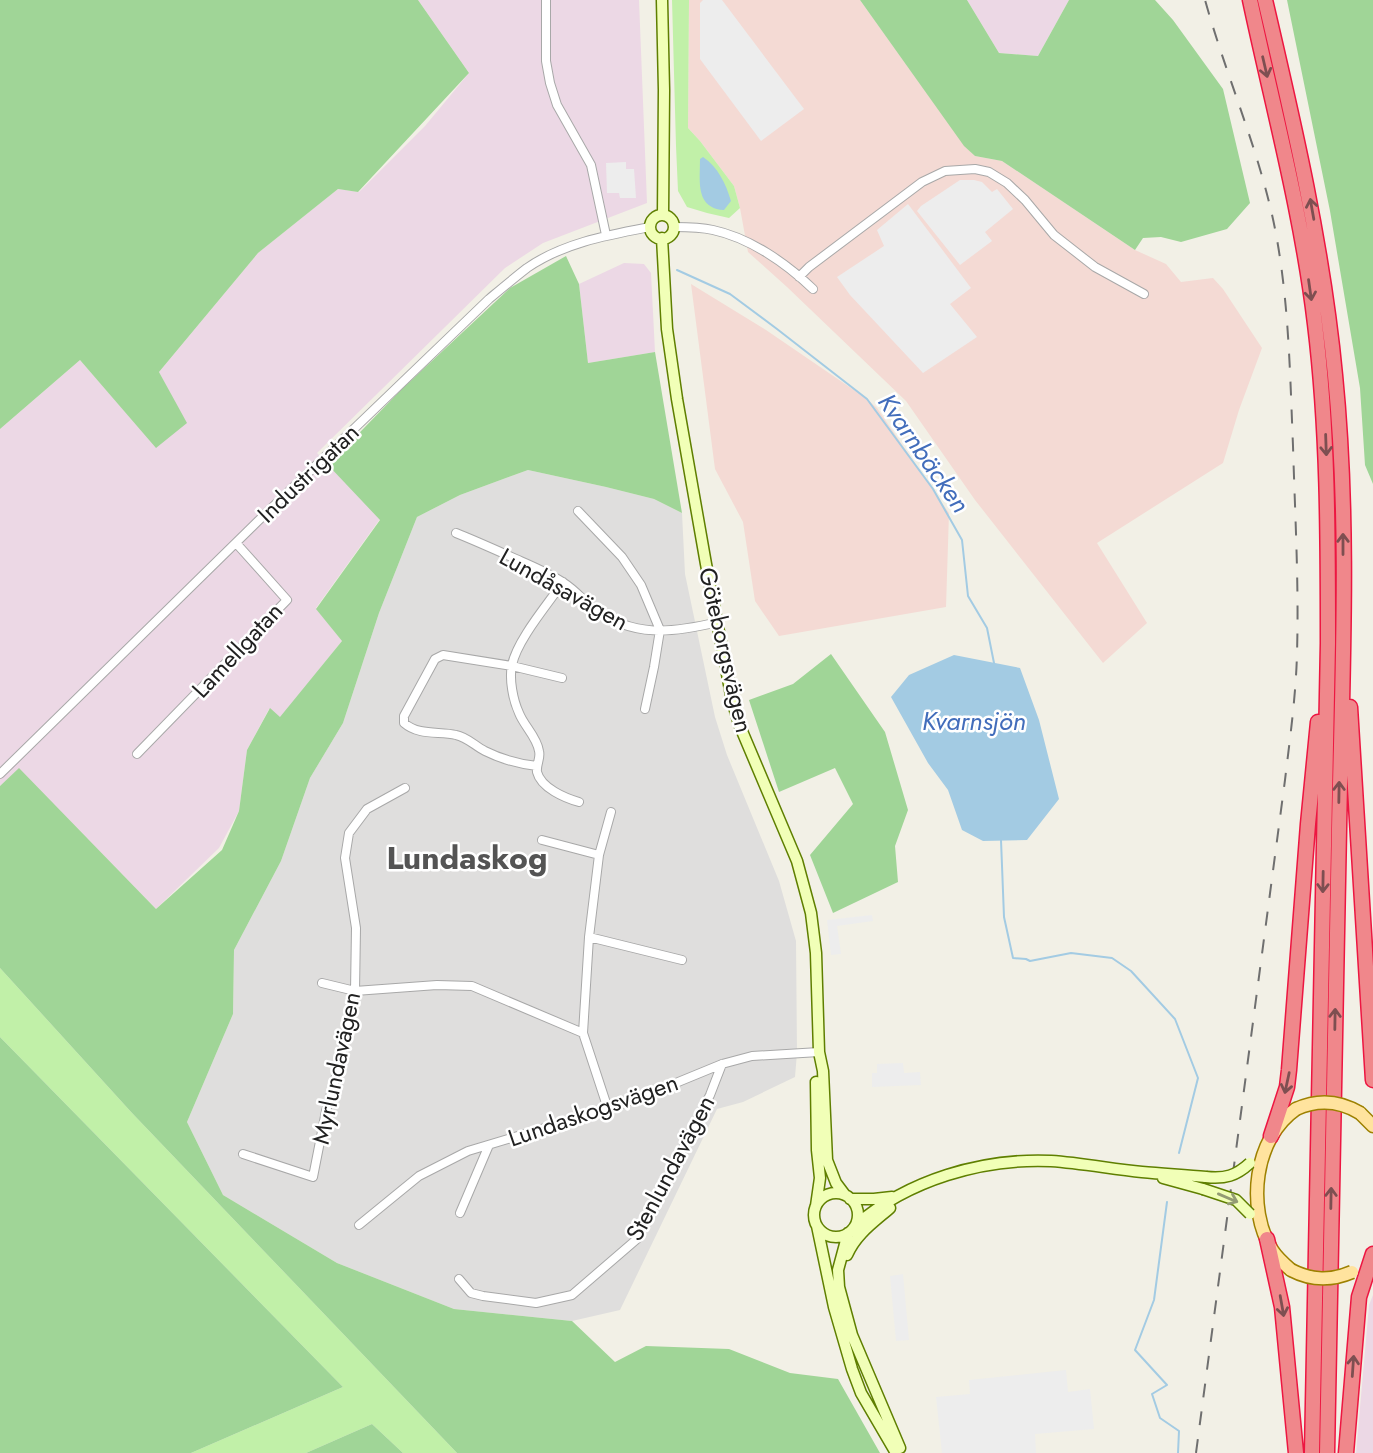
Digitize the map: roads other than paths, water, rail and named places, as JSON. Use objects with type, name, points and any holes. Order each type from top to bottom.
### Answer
[{"type":"highway","points":[[1250,0],[1292,183],[1305,256],[1315,323],[1326,459],[1328,643],[1312,1453]]},
{"type":"highway","points":[[1265,0],[1320,254],[1341,448],[1343,612],[1327,1453]]},
{"type":"highway","points":[[1343,612],[1373,1080]]},
{"type":"highway","points":[[1269,1140],[1287,1087],[1308,824],[1321,685],[1328,643]]},
{"type":"highway","points":[[1264,1232],[1284,1317],[1296,1453]]},
{"type":"highway","points":[[1346,1453],[1359,1297],[1373,1254]]},
{"type":"main road","points":[[1373,1126],[1360,1113],[1343,1105],[1324,1102],[1296,1110],[1282,1122],[1269,1140],[1259,1172],[1258,1185],[1264,1232],[1277,1256],[1291,1270],[1307,1277],[1333,1279],[1352,1272],[1373,1254]]},
{"type":"street","points":[[546,0],[546,61],[550,83],[557,105],[591,165],[606,235]]},
{"type":"street","points":[[662,0],[663,215]]},
{"type":"street","points":[[799,277],[922,182],[945,171],[975,169],[989,172],[1007,183],[1054,235],[1095,267],[1144,294]]},
{"type":"street","points":[[663,215],[670,219],[674,227],[670,235],[662,238],[654,235],[650,227],[654,218],[663,215]]},
{"type":"street","name":"Industrigatan","points":[[0,774],[492,296],[528,267],[554,253],[606,235],[650,227]]},
{"type":"street","points":[[674,227],[713,230],[736,237],[777,260],[813,289]]},
{"type":"street","name":"Göteborgsvägen","points":[[662,238],[667,329],[694,500],[727,674],[740,724],[806,888],[816,953],[819,1052],[823,1071],[827,1160],[836,1183],[848,1197]]},
{"type":"street","points":[[578,512],[622,557],[641,585],[660,630],[645,709]]},
{"type":"street","name":"Lundåsavägen","points":[[456,533],[563,582],[613,621],[639,630],[674,630],[718,622]]},
{"type":"street","name":"Lamellgatan","points":[[137,754],[287,600],[236,543]]},
{"type":"street","points":[[563,582],[522,643],[512,666],[513,691],[519,714],[540,750],[537,766],[541,781],[566,799],[579,802]]},
{"type":"street","points":[[537,766],[501,758],[458,735],[414,730],[403,720],[405,711],[439,656],[512,666],[562,678]]},
{"type":"street","name":"Myrlundavägen","points":[[243,1154],[313,1177],[355,991],[356,928],[345,858],[349,833],[367,809],[405,788]]},
{"type":"street","points":[[607,1109],[583,1033],[589,937],[599,855],[611,812]]},
{"type":"street","points":[[542,840],[599,855]]},
{"type":"street","points":[[589,937],[682,960]]},
{"type":"street","points":[[322,983],[355,991],[437,985],[472,986],[583,1033]]},
{"type":"street","name":"Göteborgsvägen","points":[[816,1206],[820,1186],[816,1071],[819,1052]]},
{"type":"street","name":"Lundaskogsvägen","points":[[359,1225],[419,1176],[468,1151],[607,1109],[722,1064],[752,1056],[819,1052]]},
{"type":"street","name":"Stenlundavägen","points":[[458,1279],[471,1293],[536,1303],[572,1294],[637,1239],[710,1095],[722,1064]]},
{"type":"street","points":[[817,1226],[831,1237],[843,1236],[895,1197],[956,1173],[1012,1162],[1054,1161],[1144,1172],[1216,1178],[1233,1176],[1250,1163],[1269,1140]]},
{"type":"street","name":"Lundaskogsvägen","points":[[460,1213],[489,1145]]},
{"type":"street","points":[[1144,1172],[1236,1200],[1264,1232]]},
{"type":"street","points":[[842,1299],[843,1271],[851,1245],[863,1230],[911,1190]]},
{"type":"street","points":[[895,1197],[874,1199],[831,1194],[822,1198],[816,1206],[814,1216],[834,1307],[861,1393],[896,1453]]},
{"type":"street","points":[[848,1197],[857,1208],[858,1220],[852,1229],[838,1269],[838,1282],[852,1335],[902,1453]]},
{"type":"street","points":[[847,1348],[871,1401],[876,1406],[881,1406]]},
{"type":"street","points":[[877,1422],[881,1406]]},
{"type":"water","points":[[703,157],[721,176],[727,188],[731,201],[724,210],[708,204],[701,192],[700,159]]},
{"type":"water","name":"Kvarnsjön","points":[[954,655],[1020,668],[1039,720],[1059,799],[1027,840],[983,841],[962,830],[948,790],[928,763],[891,697],[909,675]]},
{"type":"waterway","name":"Kvarnbäcken","points":[[677,270],[730,294],[867,399],[933,489],[962,540],[968,596],[987,628],[994,663]]},
{"type":"waterway","name":"Kvarnbäcken","points":[[1001,840],[1004,917],[1013,958],[1030,961],[1071,953],[1112,958],[1131,971],[1175,1019],[1198,1078],[1179,1153]]},
{"type":"waterway","name":"Kvarnbäcken","points":[[1167,1202],[1154,1300],[1135,1350],[1167,1385],[1152,1394],[1160,1418],[1179,1431],[1178,1453]]},
{"type":"railway","points":[[1196,1453],[1285,780],[1295,685],[1297,627],[1290,366],[1280,260],[1262,175],[1205,0]]},
{"type":"district","name":"Lundaskog","points":[[467,858]]}]
